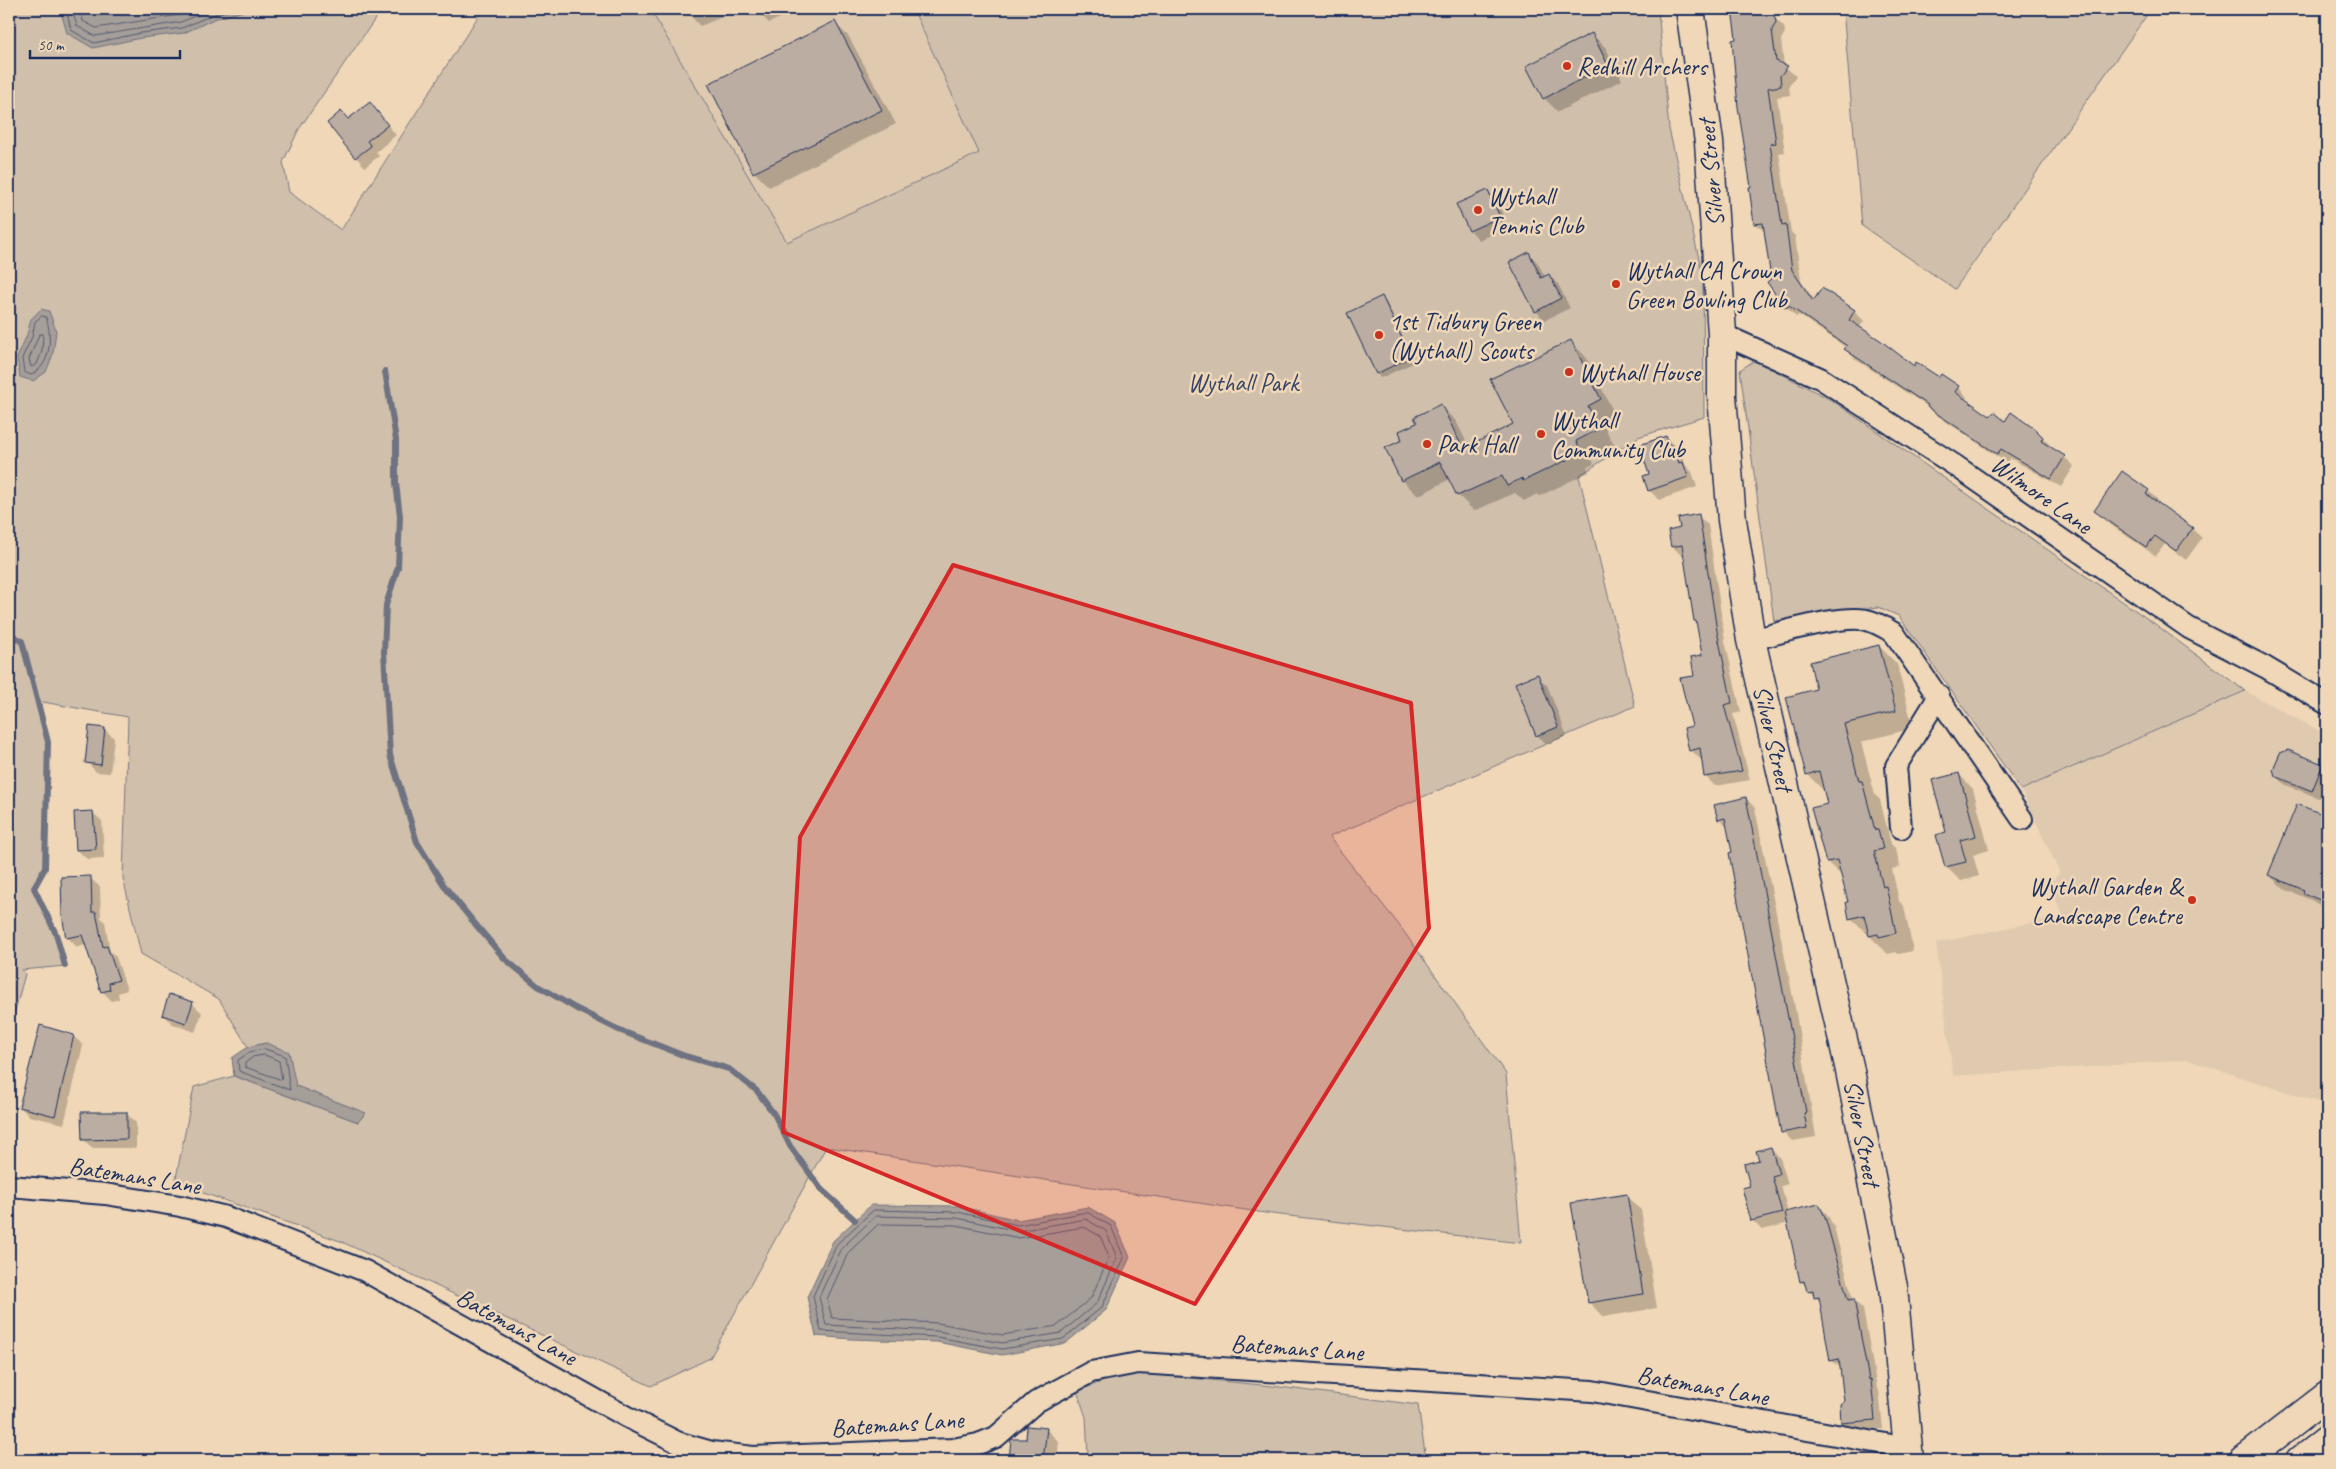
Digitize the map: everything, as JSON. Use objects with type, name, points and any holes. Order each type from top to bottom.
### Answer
[{"type":"main road","name":"Silver Street","points":[[1690,9],[1710,142],[1722,334],[1722,396],[1732,520],[1751,640],[1849,1066],[1892,1286],[1909,1454]]},
{"type":"main road","points":[[2244,1460],[2327,1396]]},
{"type":"main road","points":[[2301,1460],[2327,1440]]},
{"type":"street","name":"Wilmore Lane","points":[[1722,334],[1820,378],[1956,466],[2189,628],[2265,667],[2327,704]]},
{"type":"street","points":[[1751,640],[1847,620],[1869,620],[1894,633],[2022,818]]},
{"type":"street","points":[[1900,828],[1896,766],[1939,696]]},
{"type":"street","name":"Batemans Lane","points":[[9,1186],[105,1194],[180,1206],[226,1217],[365,1271],[627,1417],[677,1442],[712,1452],[753,1457],[953,1449],[970,1446],[996,1437],[1036,1402],[1091,1372],[1138,1363],[1592,1391],[1909,1454]]},
{"type":"highlighted area","points":[[953,565],[1411,703],[1429,928],[1195,1304],[783,1132],[800,837]]},
{"type":"shaded area","points":[[650,9],[913,9],[979,153],[787,243]]},
{"type":"shaded area","name":"Wythall Garden & Landscape Centre","points":[[2245,691],[2327,735],[2327,1105],[2188,1060],[1953,1076],[1936,943],[2063,916],[2049,884],[2060,873],[2021,790]]},
{"type":"green space","name":"Wythall Park","points":[[9,9],[382,9],[299,129],[283,162],[289,192],[341,230],[483,9],[650,9],[787,242],[979,153],[913,9],[1658,9],[1669,129],[1703,276],[1704,417],[1638,437],[1579,476],[1635,706],[1329,837],[1399,925],[1506,1074],[1521,1243],[1272,1214],[826,1147],[710,1358],[651,1386],[340,1241],[175,1183],[194,1087],[234,1076],[358,1122],[365,1113],[296,1086],[266,1043],[248,1047],[219,999],[141,954],[123,878],[128,717],[37,701],[48,742],[45,868],[34,888],[56,934],[65,966],[22,970],[25,974],[9,1033]]},
{"type":"green space","points":[[1843,9],[2151,9],[1955,289],[1862,226]]},
{"type":"green space","points":[[1755,360],[1833,401],[2155,624],[2245,691],[2021,790],[1899,616],[1878,607],[1774,621],[1740,370]]},
{"type":"green space","points":[[1128,1372],[1272,1386],[1418,1405],[1426,1460],[1099,1460],[1088,1456],[1086,1417],[1077,1391]]},
{"type":"water","points":[[60,9],[246,9],[214,19],[184,33],[141,38],[93,48],[67,33]]},
{"type":"water","points":[[41,309],[49,311],[56,331],[53,354],[46,372],[33,381],[20,377],[17,358],[27,335],[31,319]]},
{"type":"water","points":[[266,1043],[289,1052],[296,1086],[366,1113],[358,1122],[234,1076],[232,1058],[248,1047]]},
{"type":"water","points":[[871,1205],[958,1206],[1018,1220],[1088,1207],[1115,1223],[1130,1257],[1106,1310],[1066,1343],[1002,1355],[937,1342],[816,1336],[807,1297],[833,1241]]},
{"type":"building","points":[[1732,9],[1763,9],[1775,17],[1776,22],[1772,30],[1776,61],[1788,66],[1780,76],[1781,86],[1768,88],[1776,143],[1770,144],[1782,226],[1786,225],[1792,270],[1813,301],[1822,288],[1855,310],[1849,320],[1880,340],[1914,366],[1916,362],[1939,377],[1941,374],[1959,386],[1955,392],[1990,416],[1994,412],[2005,421],[2011,412],[2036,430],[2043,437],[2041,441],[2065,456],[2051,479],[2001,449],[1997,454],[1927,407],[1928,405],[1844,349],[1847,346],[1789,306],[1785,308],[1767,282],[1771,279],[1763,223],[1754,224],[1749,187],[1751,187],[1738,107],[1732,40],[1736,39]]},
{"type":"building","points":[[835,21],[882,110],[753,173],[708,84]]},
{"type":"building","name":"Redhill Archers","points":[[1592,33],[1608,65],[1543,99],[1526,66]]},
{"type":"building","points":[[370,102],[388,125],[367,141],[371,146],[355,158],[327,123],[341,111],[348,119]]},
{"type":"building","name":"Wythall Tennis Club","points":[[1488,190],[1500,217],[1469,231],[1456,204]]},
{"type":"building","points":[[1529,252],[1541,278],[1549,274],[1561,298],[1535,312],[1509,262]]},
{"type":"building","name":"1st Tidbury Green (Wythall) Scouts","points":[[1382,296],[1411,357],[1376,374],[1347,313]]},
{"type":"building","points":[[1571,340],[1601,399],[1588,406],[1599,429],[1576,441],[1579,448],[1572,451],[1575,456],[1523,481],[1522,478],[1507,486],[1502,476],[1457,496],[1440,462],[1401,481],[1385,448],[1402,440],[1399,431],[1417,423],[1414,417],[1441,404],[1463,449],[1513,424],[1490,379]]},
{"type":"building","points":[[1666,436],[1670,446],[1673,445],[1679,463],[1683,462],[1688,477],[1648,491],[1643,476],[1649,474],[1639,445]]},
{"type":"building","points":[[2122,471],[2149,490],[2146,494],[2193,528],[2176,551],[2155,536],[2146,547],[2094,511]]},
{"type":"building","points":[[1699,514],[1717,631],[1732,703],[1724,705],[1742,771],[1704,777],[1700,748],[1689,751],[1684,728],[1692,726],[1680,678],[1694,676],[1691,657],[1702,655],[1696,621],[1694,621],[1682,545],[1671,547],[1668,531],[1680,528],[1678,518]]},
{"type":"building","points":[[1879,645],[1896,711],[1844,724],[1859,781],[1862,781],[1875,830],[1878,830],[1883,849],[1874,851],[1883,887],[1886,886],[1896,933],[1879,937],[1878,934],[1869,936],[1864,915],[1849,919],[1846,902],[1848,902],[1837,860],[1826,862],[1811,808],[1827,804],[1819,771],[1806,775],[1786,697],[1816,689],[1810,662]]},
{"type":"building","points":[[1538,674],[1558,727],[1536,736],[1515,683]]},
{"type":"building","points":[[89,726],[105,728],[101,765],[85,763]]},
{"type":"building","points":[[2288,750],[2323,764],[2312,791],[2275,776],[2273,769],[2280,753]]},
{"type":"building","points":[[1959,773],[1976,836],[1960,840],[1966,862],[1945,867],[1936,835],[1946,832],[1932,780]]},
{"type":"building","points":[[1746,797],[1806,1112],[1804,1113],[1807,1128],[1781,1133],[1729,853],[1732,852],[1725,818],[1718,820],[1714,805]]},
{"type":"building","points":[[2297,804],[2327,816],[2327,903],[2303,893],[2304,890],[2268,875]]},
{"type":"building","points":[[93,811],[96,849],[76,850],[74,812]]},
{"type":"building","points":[[91,876],[92,912],[96,912],[103,947],[107,946],[119,980],[109,983],[110,990],[101,992],[82,935],[66,938],[62,915],[61,877]]},
{"type":"building","points":[[169,994],[193,1002],[186,1023],[162,1015]]},
{"type":"building","points":[[40,1025],[74,1035],[55,1116],[19,1107]]},
{"type":"building","points":[[81,1112],[127,1112],[127,1139],[82,1140]]},
{"type":"building","points":[[1771,1147],[1779,1174],[1772,1176],[1782,1213],[1751,1221],[1742,1188],[1750,1186],[1744,1164],[1759,1160],[1756,1151]]},
{"type":"building","points":[[1627,1194],[1643,1294],[1588,1303],[1571,1203]]},
{"type":"building","points":[[1819,1204],[1825,1217],[1848,1300],[1854,1299],[1869,1380],[1871,1380],[1875,1420],[1841,1423],[1840,1404],[1844,1401],[1839,1359],[1830,1361],[1819,1297],[1814,1298],[1813,1290],[1807,1291],[1804,1281],[1800,1282],[1785,1212]]},
{"type":"building","points":[[1027,1426],[1047,1428],[1043,1460],[1009,1460],[1011,1439],[1026,1439]]},
{"type":"waterway","points":[[385,371],[396,440],[396,483],[400,516],[398,567],[386,605],[384,652],[390,755],[417,842],[445,887],[476,925],[505,959],[538,986],[575,1008],[619,1030],[685,1056],[729,1069],[757,1091],[774,1114],[790,1146],[821,1189],[855,1220]]},
{"type":"waterway","points":[[9,633],[22,641],[48,742],[45,868],[34,888],[56,934],[65,966]]},
{"type":"place","name":"Redhill Archers","points":[[1567,66]]},
{"type":"place","name":"Wythall Tennis Club","points":[[1478,210]]},
{"type":"place","name":"Wythall CA Crown Green Bowling Club","points":[[1616,284]]},
{"type":"place","name":"1st Tidbury Green (Wythall) Scouts","points":[[1379,335]]},
{"type":"place","name":"Wythall House","points":[[1569,372]]},
{"type":"place","name":"Wythall Community Club","points":[[1541,434]]},
{"type":"place","name":"Park Hall","points":[[1427,444]]},
{"type":"place","name":"Wythall Garden & Landscape Centre","points":[[2192,900]]}]
